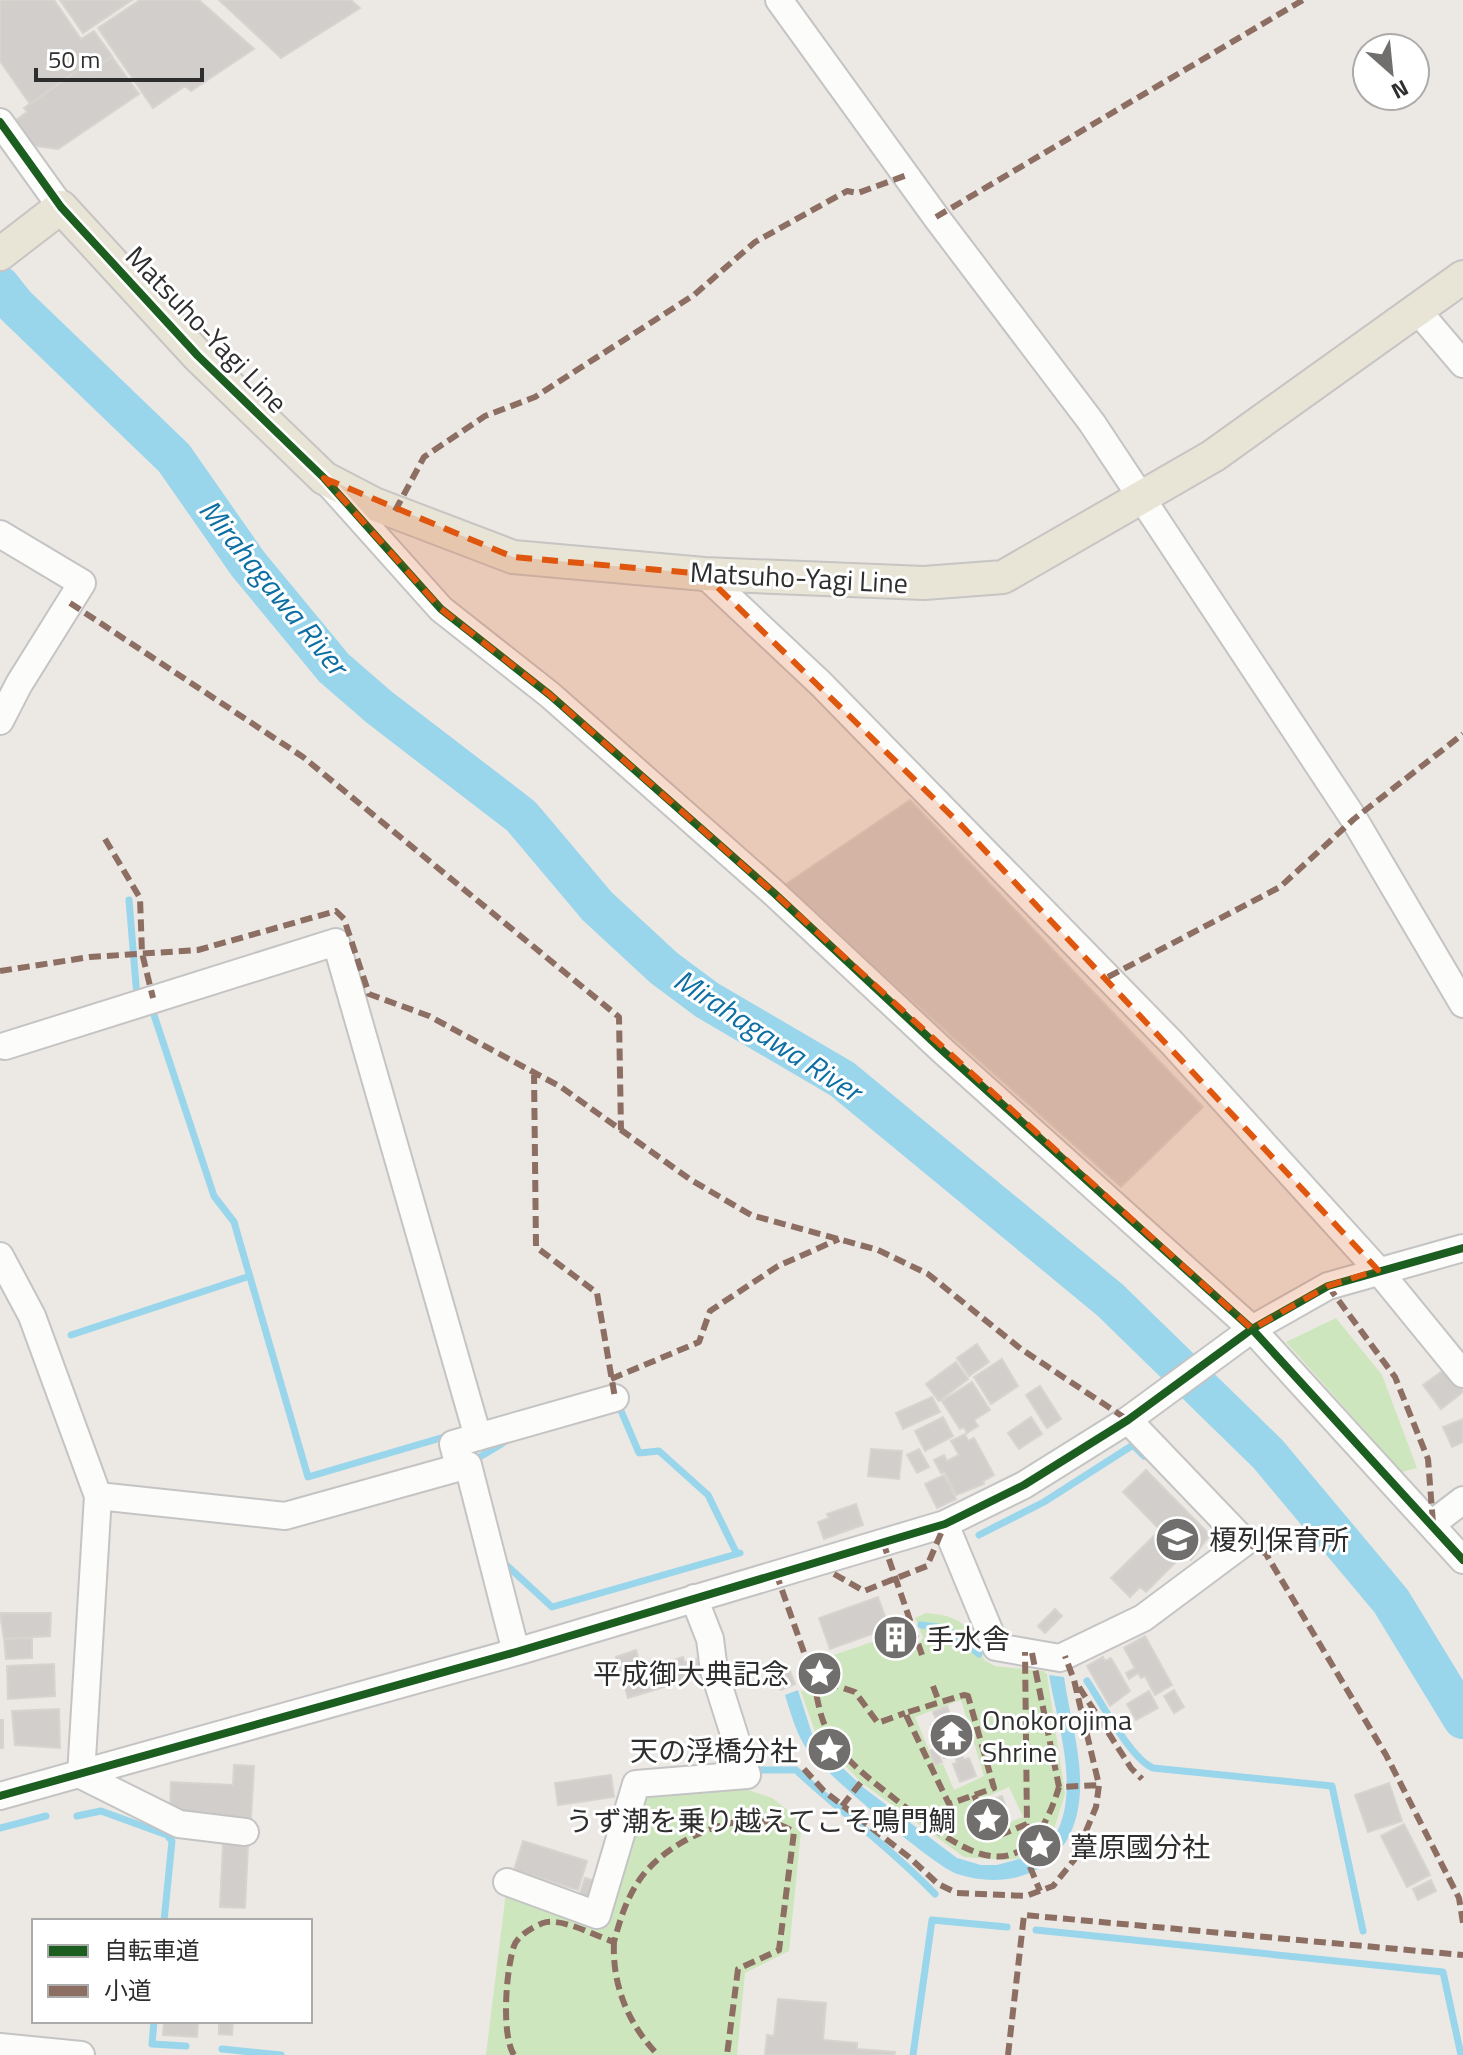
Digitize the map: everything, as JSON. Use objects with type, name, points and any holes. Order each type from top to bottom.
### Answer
[{"type":"main road","name":"Matsuho-Yagi Line","points":[[52,214],[324,478],[374,504],[513,557],[704,574],[924,583],[1003,577],[1225,448],[1463,277]]},
{"type":"main road","points":[[0,254],[52,214]]},
{"type":"street","points":[[779,0],[936,217],[1092,423],[1354,819],[1463,1004]]},
{"type":"street","points":[[0,122],[52,214]]},
{"type":"street","points":[[1417,310],[1463,364]]},
{"type":"street","points":[[324,478],[441,609],[550,695],[774,893],[943,1051],[1252,1329],[1433,1523],[1463,1560]]},
{"type":"street","points":[[0,534],[82,583],[19,684],[0,721]]},
{"type":"street","points":[[704,574],[821,684],[1172,1043],[1378,1270],[1463,1374]]},
{"type":"street","points":[[2,1047],[336,942],[478,1437]]},
{"type":"street","points":[[0,1796],[516,1652],[945,1524],[1024,1485],[1134,1415],[1252,1329],[1328,1286],[1463,1248]]},
{"type":"street","points":[[0,1256],[32,1316],[98,1496],[81,1775]]},
{"type":"street","points":[[459,1467],[453,1444],[615,1398]]},
{"type":"street","points":[[945,1524],[996,1647],[1060,1658],[1143,1618],[1245,1542],[1134,1415]]},
{"type":"street","points":[[98,1496],[285,1516],[468,1465],[516,1652]]},
{"type":"street","points":[[1433,1523],[1463,1500]]},
{"type":"street","points":[[507,1882],[597,1915],[636,1784],[747,1775],[714,1671],[710,1639],[694,1598]]},
{"type":"street","points":[[81,1775],[179,1824],[245,1832]]},
{"type":"street","points":[[0,2047],[81,2055]]},
{"type":"highlighted area","points":[[324,478],[513,557],[704,574],[962,826],[1378,1270],[1328,1286],[1252,1329],[774,893],[550,695],[441,609]]},
{"type":"green space","points":[[1336,1318],[1382,1375],[1417,1468],[1402,1472],[1286,1342]]},
{"type":"green space","points":[[926,1613],[957,1620],[970,1631],[984,1660],[995,1666],[1047,1674],[1065,1794],[1055,1826],[1045,1844],[1022,1858],[964,1857],[862,1783],[817,1737],[801,1692],[806,1686],[799,1670],[804,1665],[878,1640],[891,1653],[921,1641],[923,1637],[915,1618]],"holes":[[[961,1700],[984,1776],[954,1790],[943,1764],[935,1765],[915,1717]],[[1009,1787],[1023,1817],[990,1830],[979,1800]]]},
{"type":"green space","points":[[739,1787],[772,1798],[802,1821],[789,1951],[745,1973],[737,2055],[486,2055],[506,1892],[604,1928],[641,1794]]},
{"type":"water","points":[[1049,1675],[1064,1677],[1079,1760],[1078,1809],[1072,1830],[1050,1861],[1034,1871],[998,1880],[957,1874],[945,1867],[857,1797],[808,1751],[797,1731],[785,1695],[798,1690],[813,1737],[864,1788],[957,1858],[981,1865],[997,1865],[1041,1853],[1055,1835],[1063,1814],[1067,1792],[1066,1768]]},
{"type":"building","points":[[0,0],[54,0],[81,39],[94,31],[112,56],[90,72],[86,65],[30,104],[0,61]]},
{"type":"building","points":[[60,0],[132,0],[83,33]]},
{"type":"building","points":[[140,0],[199,0],[254,49],[191,91],[185,86],[153,108],[98,28]]},
{"type":"building","points":[[219,0],[351,0],[360,8],[281,58]]},
{"type":"building","points":[[112,57],[139,94],[58,149],[29,145],[12,123],[27,112],[24,108],[85,65],[90,72]]},
{"type":"building","points":[[910,800],[1203,1107],[1121,1187],[783,886]]},
{"type":"building","points":[[977,1344],[989,1362],[969,1376],[957,1358]]},
{"type":"building","points":[[1002,1359],[1018,1386],[991,1404],[974,1377]]},
{"type":"building","points":[[956,1362],[968,1379],[939,1401],[926,1384]]},
{"type":"building","points":[[1448,1367],[1463,1392],[1441,1409],[1423,1385]]},
{"type":"building","points":[[972,1382],[990,1410],[974,1420],[978,1426],[967,1433],[964,1427],[960,1429],[942,1401]]},
{"type":"building","points":[[1040,1386],[1061,1419],[1047,1428],[1026,1395]]},
{"type":"building","points":[[932,1397],[940,1412],[903,1429],[896,1413]]},
{"type":"building","points":[[943,1417],[953,1436],[925,1451],[915,1431]]},
{"type":"building","points":[[1031,1417],[1042,1434],[1019,1449],[1008,1433]]},
{"type":"building","points":[[1463,1419],[1463,1442],[1452,1447],[1443,1427]]},
{"type":"building","points":[[965,1434],[968,1441],[974,1438],[994,1475],[983,1481],[984,1484],[956,1495],[945,1472],[941,1473],[934,1460],[944,1455],[947,1461],[959,1455],[951,1441]]},
{"type":"building","points":[[871,1449],[902,1451],[899,1479],[868,1476]]},
{"type":"building","points":[[919,1449],[929,1467],[917,1473],[907,1455]]},
{"type":"building","points":[[1146,1470],[1210,1535],[1191,1560],[1185,1553],[1146,1592],[1140,1587],[1130,1597],[1111,1578],[1160,1530],[1123,1492]]},
{"type":"building","points":[[944,1475],[956,1499],[937,1508],[925,1484]]},
{"type":"building","points":[[856,1504],[863,1525],[824,1539],[818,1522],[829,1518],[827,1514]]},
{"type":"building","points":[[878,1597],[889,1628],[830,1649],[819,1618]]},
{"type":"building","points":[[1055,1609],[1062,1616],[1045,1633],[1038,1626]]},
{"type":"building","points":[[0,1613],[51,1613],[50,1636],[4,1639]]},
{"type":"building","name":"手水舎","points":[[899,1629],[904,1642],[892,1647],[886,1634]]},
{"type":"building","points":[[1145,1636],[1172,1685],[1155,1695],[1145,1676],[1141,1678],[1138,1673],[1129,1679],[1126,1673],[1135,1668],[1124,1648]]},
{"type":"building","points":[[32,1638],[32,1658],[6,1659],[4,1639]]},
{"type":"building","points":[[636,1650],[640,1665],[660,1659],[661,1664],[683,1657],[690,1679],[628,1698],[616,1657]]},
{"type":"building","points":[[1103,1657],[1105,1661],[1111,1658],[1130,1691],[1110,1706],[1087,1666]]},
{"type":"building","points":[[696,1659],[701,1674],[691,1677],[686,1662]]},
{"type":"building","points":[[54,1664],[55,1696],[8,1699],[7,1666]]},
{"type":"building","points":[[790,1671],[795,1684],[781,1690],[776,1676]]},
{"type":"building","points":[[1174,1690],[1184,1707],[1174,1713],[1164,1696]]},
{"type":"building","points":[[1149,1691],[1158,1708],[1136,1720],[1127,1704]]},
{"type":"building","points":[[947,1706],[951,1717],[956,1715],[970,1748],[960,1751],[964,1760],[969,1758],[976,1776],[960,1782],[953,1764],[957,1763],[954,1754],[944,1758],[931,1725],[937,1722],[933,1712]]},
{"type":"building","points":[[59,1709],[60,1748],[15,1745],[12,1711]]},
{"type":"building","points":[[0,1720],[3,1720],[3,1748],[0,1748]]},
{"type":"building","points":[[936,1748],[942,1762],[935,1765],[930,1751]]},
{"type":"building","points":[[234,1765],[254,1766],[251,1818],[177,1815],[170,1810],[171,1782],[233,1785]]},
{"type":"building","points":[[611,1775],[614,1797],[558,1805],[555,1783]]},
{"type":"building","points":[[1389,1783],[1402,1821],[1368,1832],[1355,1795]]},
{"type":"building","points":[[1002,1796],[1009,1816],[998,1820],[991,1800]]},
{"type":"building","points":[[1404,1824],[1430,1875],[1407,1887],[1381,1836]]},
{"type":"building","points":[[523,1841],[587,1861],[578,1890],[514,1870]]},
{"type":"building","points":[[223,1844],[248,1845],[245,1908],[220,1907]]},
{"type":"building","points":[[585,1878],[598,1882],[592,1900],[579,1896]]},
{"type":"building","points":[[1431,1880],[1436,1891],[1418,1900],[1413,1889]]},
{"type":"building","points":[[778,1999],[826,2003],[823,2040],[857,2043],[857,2049],[895,2052],[894,2055],[765,2055],[767,2035],[774,2036]]},
{"type":"building","points":[[164,2023],[198,2023],[197,2037],[163,2035]]},
{"type":"building","points":[[219,2023],[233,2023],[232,2035],[219,2034]]},
{"type":"waterway","name":"Mirahagawa River","points":[[0,286],[15,305],[174,458],[248,564],[334,668],[379,707],[521,816],[597,906],[664,968],[707,1000],[842,1079],[1110,1300],[1268,1454],[1391,1601],[1463,1719]]},
{"type":"waterway","points":[[129,900],[137,997]]},
{"type":"waterway","points":[[151,1006],[214,1196],[234,1222],[308,1477],[451,1435]]},
{"type":"waterway","points":[[71,1335],[250,1276]]},
{"type":"waterway","points":[[614,1407],[619,1406],[639,1453],[659,1451],[708,1495],[736,1552]]},
{"type":"waterway","points":[[473,1461],[503,1443]]},
{"type":"waterway","points":[[979,1535],[1044,1502],[1133,1445],[1144,1456]]},
{"type":"waterway","points":[[503,1562],[552,1607],[740,1553]]},
{"type":"waterway","points":[[921,1625],[946,1628],[979,1654]]},
{"type":"waterway","points":[[1087,1681],[1126,1742],[1153,1768],[1332,1786],[1363,1931]]},
{"type":"waterway","points":[[758,1770],[796,1770],[935,1894]]},
{"type":"waterway","points":[[77,1816],[101,1811],[167,1835],[172,1841],[164,1919]]},
{"type":"waterway","points":[[0,1828],[46,1816]]},
{"type":"waterway","points":[[913,2055],[932,1920],[1007,1927]]},
{"type":"waterway","points":[[1036,1930],[1443,1972],[1461,2055]]},
{"type":"waterway","points":[[154,2023],[152,2044],[186,2046]]},
{"type":"waterway","points":[[222,2049],[281,2055]]},
{"type":"marked path","points":[[936,217],[1303,0]]},
{"type":"marked path","points":[[395,511],[424,457],[485,416],[535,397],[694,295],[755,242],[847,191],[858,193],[907,175]]},
{"type":"marked path","points":[[70,603],[303,757],[619,1017],[621,1130]]},
{"type":"marked path","points":[[1108,977],[1280,887],[1354,819],[1463,734]]},
{"type":"marked path","points":[[105,839],[140,898],[142,953],[153,998]]},
{"type":"marked path","points":[[0,971],[90,957],[198,950],[336,911],[344,919],[369,994],[429,1016],[561,1087],[691,1180],[751,1215],[878,1250],[928,1274],[1021,1349],[1128,1420]]},
{"type":"marked path","points":[[534,1072],[536,1247],[597,1293],[615,1398]]},
{"type":"marked path","points":[[611,1379],[699,1342],[710,1311],[778,1266],[839,1239]]},
{"type":"marked path","points":[[1328,1286],[1395,1377],[1428,1459],[1433,1523]]},
{"type":"marked path","points":[[834,1574],[864,1591],[927,1566],[945,1524]]},
{"type":"marked path","points":[[883,1542],[922,1655]]},
{"type":"marked path","points":[[1245,1542],[1266,1554],[1386,1755],[1459,1898],[1463,1923]]},
{"type":"marked path","points":[[776,1573],[813,1678],[855,1692],[878,1723],[905,1713]]},
{"type":"marked path","points":[[974,1795],[993,1838],[1027,1824],[1025,1652]]},
{"type":"marked path","points":[[1032,1653],[1059,1787],[1099,1785]]},
{"type":"marked path","points":[[804,1769],[824,1791],[909,1857],[938,1884],[957,1893],[1026,1896],[1053,1886],[1074,1860],[1096,1807],[1099,1785],[1074,1680],[1065,1656]]},
{"type":"marked path","points":[[813,1678],[824,1724],[833,1741],[850,1761],[924,1822],[970,1850],[992,1856],[1011,1855],[1029,1844],[1045,1822],[1059,1787]]},
{"type":"marked path","points":[[933,1686],[939,1702]]},
{"type":"marked path","points":[[1079,1687],[1131,1768],[1142,1779]]},
{"type":"marked path","points":[[964,1695],[968,1696],[994,1788],[949,1804],[905,1713],[964,1695]]},
{"type":"marked path","points":[[842,1806],[866,1776]]},
{"type":"marked path","points":[[514,2055],[507,2033],[507,1986],[514,1946],[522,1935],[551,1922],[569,1925],[614,1942],[635,1887],[653,1864],[670,1850],[689,1838],[733,1823],[776,1823],[794,1832],[779,1950],[738,1969],[727,2055]]},
{"type":"marked path","points":[[1023,1850],[1040,1891]]},
{"type":"marked path","points":[[1008,2055],[1024,1915],[1463,1955]]},
{"type":"marked path","points":[[614,1942],[616,1973],[624,2003],[638,2030],[658,2055]]},
{"type":"cycle path","points":[[0,122],[61,207],[198,356],[324,478],[441,609],[550,695],[774,893],[943,1051],[1252,1329],[1463,1560]]},
{"type":"cycle path","points":[[0,1796],[516,1652],[945,1524],[1024,1485],[1128,1420],[1252,1329],[1328,1286],[1463,1248]]},
{"type":"place","name":"榎列保育所","points":[[1178,1539]]},
{"type":"place","name":"手水舎","points":[[895,1638]]},
{"type":"place","name":"平成御大典記念","points":[[820,1673]]},
{"type":"place","name":"Onokorojima Shrine","points":[[951,1735]]},
{"type":"place","name":"天の浮橋分社","points":[[829,1750]]},
{"type":"place","name":"うず潮を乗り越えてこそ鳴門鯛","points":[[987,1820]]},
{"type":"place","name":"葦原國分社","points":[[1039,1846]]}]
